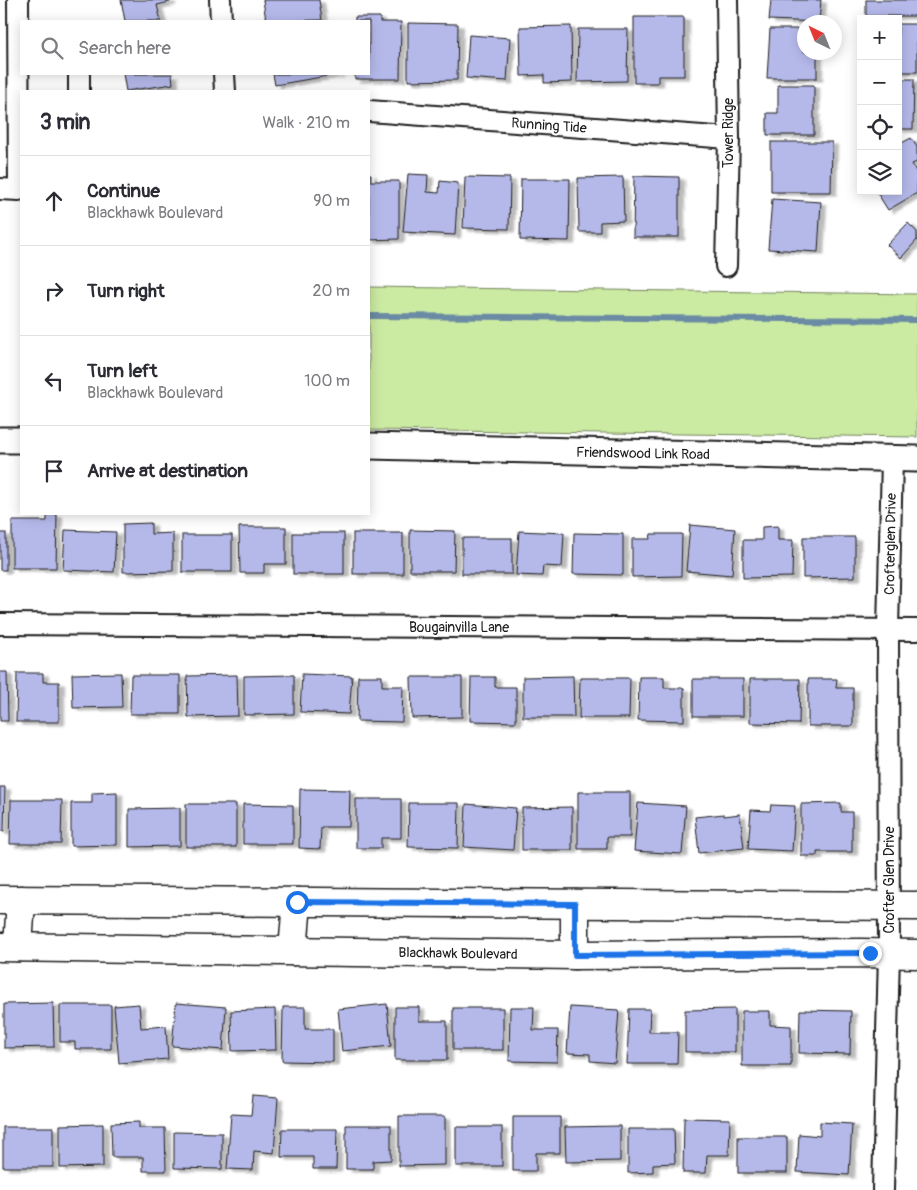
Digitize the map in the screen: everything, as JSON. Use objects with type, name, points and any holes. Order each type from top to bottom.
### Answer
[{"type":"main road","points":[[9,947],[11,900],[917,906]]},
{"type":"main road","points":[[293,951],[297,902]]},
{"type":"main road","points":[[575,904],[575,955]]},
{"type":"main road","name":"Blackhawk Boulevard","points":[[9,947],[575,955],[917,954]]},
{"type":"street","points":[[13,190],[18,0]]},
{"type":"street","points":[[220,0],[221,20]]},
{"type":"street","name":"Tower Ridge","points":[[726,266],[729,138],[727,0]]},
{"type":"street","points":[[79,75],[79,90]]},
{"type":"street","points":[[224,75],[225,90]]},
{"type":"street","name":"Running Tide","points":[[370,110],[729,138]]},
{"type":"street","points":[[0,440],[20,440]]},
{"type":"street","name":"Friendswood Link Road","points":[[370,446],[917,459]]},
{"type":"street","name":"Crofterglen Drive","points":[[888,630],[892,459]]},
{"type":"street","name":"Bougainvilla Lane","points":[[0,624],[917,630]]},
{"type":"street","name":"Crofter Glen Drive","points":[[883,1190],[890,906],[888,630]]},
{"type":"green space","points":[[370,287],[917,294],[917,437],[370,430]]},
{"type":"building","points":[[121,0],[170,0],[170,2],[157,5],[161,20],[125,20]]},
{"type":"building","points":[[263,0],[319,0],[322,20],[266,20]]},
{"type":"building","points":[[771,0],[821,0],[820,15],[797,15],[797,21],[769,20]]},
{"type":"building","points":[[866,0],[917,0],[917,16],[866,15]]},
{"type":"building","points":[[355,17],[380,17],[380,22],[401,22],[400,79],[355,79],[355,75],[370,75],[370,20],[355,20]]},
{"type":"building","points":[[634,17],[684,17],[684,76],[658,76],[658,83],[634,83]]},
{"type":"building","points":[[408,23],[458,24],[457,80],[408,81]]},
{"type":"building","points":[[902,24],[917,24],[917,72],[902,72]]},
{"type":"building","points":[[571,26],[572,82],[544,83],[544,75],[521,76],[520,27]]},
{"type":"building","points":[[578,29],[628,29],[627,81],[577,82]]},
{"type":"building","points":[[770,29],[797,29],[797,60],[817,60],[817,78],[767,78]]},
{"type":"building","points":[[469,35],[510,38],[507,81],[466,78]]},
{"type":"building","points":[[123,75],[172,75],[173,84],[126,90]]},
{"type":"building","points":[[273,75],[333,75],[275,85]]},
{"type":"building","points":[[902,79],[914,79],[913,129],[902,129]]},
{"type":"building","points":[[778,85],[814,85],[814,135],[767,135],[767,113],[778,113]]},
{"type":"building","points":[[911,138],[917,147],[917,162],[912,164],[917,173],[917,193],[888,210],[879,195],[902,195],[902,143]]},
{"type":"building","points":[[771,142],[832,142],[831,192],[771,192]]},
{"type":"building","points":[[370,174],[371,181],[399,181],[399,239],[370,240]]},
{"type":"building","points":[[408,174],[428,175],[427,192],[439,193],[440,181],[458,183],[455,235],[403,232]]},
{"type":"building","points":[[634,176],[679,177],[679,237],[633,237]]},
{"type":"building","points":[[465,177],[510,178],[509,229],[463,228]]},
{"type":"building","points":[[623,177],[624,221],[600,222],[600,232],[579,232],[578,178]]},
{"type":"building","points":[[521,179],[570,179],[569,241],[520,240]]},
{"type":"building","points":[[772,199],[821,202],[818,252],[768,249]]},
{"type":"building","points":[[908,223],[917,232],[917,240],[901,258],[887,245]]},
{"type":"building","points":[[47,515],[57,515],[56,568],[12,568],[12,521],[47,521]]},
{"type":"building","points":[[151,523],[151,534],[173,533],[173,571],[123,572],[123,524]]},
{"type":"building","points":[[690,525],[735,529],[732,575],[686,571]]},
{"type":"building","points":[[778,526],[778,540],[793,540],[792,577],[743,578],[743,540],[762,540],[762,527]]},
{"type":"building","points":[[239,527],[286,527],[286,564],[264,564],[264,573],[240,573]]},
{"type":"building","points":[[65,530],[116,532],[114,572],[63,570]]},
{"type":"building","points":[[410,530],[455,531],[454,571],[410,571]]},
{"type":"building","points":[[519,531],[564,533],[562,567],[543,566],[542,576],[516,575]]},
{"type":"building","points":[[0,533],[6,533],[6,570],[0,570]]},
{"type":"building","points":[[293,533],[344,533],[344,574],[293,574]]},
{"type":"building","points":[[353,533],[403,533],[403,574],[353,574]]},
{"type":"building","points":[[574,533],[623,534],[623,575],[573,574]]},
{"type":"building","points":[[651,534],[682,534],[681,576],[632,577],[632,539],[650,539]]},
{"type":"building","points":[[182,535],[232,535],[232,572],[182,572]]},
{"type":"building","points":[[803,537],[855,537],[855,577],[803,578]]},
{"type":"building","points":[[462,538],[512,538],[512,574],[462,574]]},
{"type":"building","points":[[0,672],[7,672],[8,721],[0,721]]},
{"type":"building","points":[[17,673],[43,673],[43,682],[59,682],[59,722],[16,722]]},
{"type":"building","points":[[121,673],[122,707],[73,708],[72,674]]},
{"type":"building","points":[[302,674],[352,676],[349,714],[300,712]]},
{"type":"building","points":[[131,675],[180,675],[180,714],[130,714]]},
{"type":"building","points":[[237,675],[238,716],[188,717],[187,676]]},
{"type":"building","points":[[294,675],[294,714],[244,715],[244,676]]},
{"type":"building","points":[[358,676],[382,676],[382,686],[403,686],[402,722],[357,721]]},
{"type":"building","points":[[573,676],[574,717],[523,717],[523,677]]},
{"type":"building","points":[[411,677],[462,677],[462,717],[412,718]]},
{"type":"building","points":[[471,677],[495,677],[495,687],[516,687],[516,722],[470,721]]},
{"type":"building","points":[[639,677],[664,677],[664,688],[684,688],[684,721],[638,720]]},
{"type":"building","points":[[580,678],[630,678],[629,718],[579,718]]},
{"type":"building","points":[[693,679],[743,679],[743,716],[693,716]]},
{"type":"building","points":[[750,679],[800,679],[799,724],[750,723]]},
{"type":"building","points":[[808,679],[837,679],[836,688],[853,688],[853,726],[808,726]]},
{"type":"building","points":[[0,787],[5,787],[4,831],[0,831]]},
{"type":"building","points":[[300,789],[350,790],[349,827],[321,827],[320,849],[299,848]]},
{"type":"building","points":[[117,792],[117,845],[71,846],[71,803],[92,803],[92,793]]},
{"type":"building","points":[[578,792],[630,792],[630,837],[607,837],[607,849],[578,849]]},
{"type":"building","points":[[356,799],[401,799],[401,838],[381,838],[381,848],[356,848]]},
{"type":"building","points":[[11,800],[62,800],[61,844],[10,844]]},
{"type":"building","points":[[409,803],[459,803],[458,848],[408,847]]},
{"type":"building","points":[[638,803],[686,806],[682,854],[634,851]]},
{"type":"building","points":[[841,803],[841,812],[852,812],[852,852],[817,852],[817,856],[801,856],[801,804]]},
{"type":"building","points":[[186,804],[236,804],[236,847],[186,847]]},
{"type":"building","points":[[243,804],[293,805],[293,844],[243,844]]},
{"type":"building","points":[[466,804],[516,808],[513,850],[464,847]]},
{"type":"building","points":[[771,805],[795,806],[792,851],[748,849],[751,810],[770,811]]},
{"type":"building","points":[[572,807],[572,850],[522,850],[522,808]]},
{"type":"building","points":[[180,808],[180,846],[129,847],[129,809]]},
{"type":"building","points":[[724,814],[724,816],[740,814],[744,848],[699,853],[695,817]]},
{"type":"building","points":[[53,1003],[54,1047],[4,1048],[4,1004]]},
{"type":"building","points":[[176,1003],[226,1007],[223,1050],[172,1046]]},
{"type":"building","points":[[139,1004],[141,1028],[166,1026],[168,1059],[119,1063],[114,1006]]},
{"type":"building","points":[[387,1004],[391,1046],[342,1051],[338,1009]]},
{"type":"building","points":[[60,1005],[111,1005],[111,1049],[75,1049],[75,1042],[60,1042]]},
{"type":"building","points":[[283,1007],[305,1007],[305,1029],[333,1029],[333,1062],[282,1061]]},
{"type":"building","points":[[395,1007],[419,1007],[419,1021],[447,1021],[447,1060],[395,1060]]},
{"type":"building","points":[[510,1007],[534,1007],[533,1030],[558,1030],[557,1062],[509,1061]]},
{"type":"building","points":[[570,1007],[619,1010],[615,1063],[590,1061],[590,1054],[567,1053]]},
{"type":"building","points":[[453,1008],[503,1008],[503,1050],[453,1050]]},
{"type":"building","points":[[275,1009],[276,1050],[232,1051],[231,1011]]},
{"type":"building","points":[[629,1009],[650,1009],[649,1032],[678,1032],[677,1064],[627,1064]]},
{"type":"building","points":[[735,1009],[735,1052],[685,1052],[685,1010]]},
{"type":"building","points":[[800,1010],[851,1011],[850,1054],[799,1053]]},
{"type":"building","points":[[742,1011],[770,1011],[770,1025],[791,1026],[791,1066],[742,1066]]},
{"type":"building","points":[[253,1096],[278,1098],[274,1153],[254,1151],[253,1170],[227,1169],[231,1114],[251,1115]]},
{"type":"building","points":[[399,1116],[445,1116],[445,1165],[399,1166]]},
{"type":"building","points":[[513,1117],[560,1117],[560,1153],[536,1153],[536,1171],[513,1171]]},
{"type":"building","points":[[684,1118],[730,1119],[729,1155],[707,1155],[706,1173],[683,1173]]},
{"type":"building","points":[[139,1122],[139,1128],[165,1128],[166,1171],[143,1171],[143,1157],[112,1157],[111,1123]]},
{"type":"building","points":[[820,1122],[852,1124],[849,1175],[797,1172],[799,1134],[820,1136]]},
{"type":"building","points":[[103,1124],[103,1167],[60,1168],[60,1125]]},
{"type":"building","points":[[346,1125],[391,1125],[391,1160],[373,1161],[373,1169],[346,1169]]},
{"type":"building","points":[[620,1126],[620,1161],[566,1162],[565,1127]]},
{"type":"building","points":[[3,1127],[53,1127],[53,1167],[3,1167]]},
{"type":"building","points":[[456,1127],[502,1127],[502,1166],[456,1166]]},
{"type":"building","points":[[282,1129],[337,1129],[336,1169],[313,1169],[313,1157],[281,1157]]},
{"type":"building","points":[[628,1129],[674,1129],[675,1163],[653,1164],[653,1172],[628,1173]]},
{"type":"building","points":[[174,1132],[222,1133],[222,1169],[174,1168]]},
{"type":"building","points":[[738,1137],[787,1137],[787,1173],[738,1173]]},
{"type":"waterway","points":[[370,316],[917,320]]},
{"type":"route","points":[[297,902],[575,904],[575,955],[870,953]]}]
